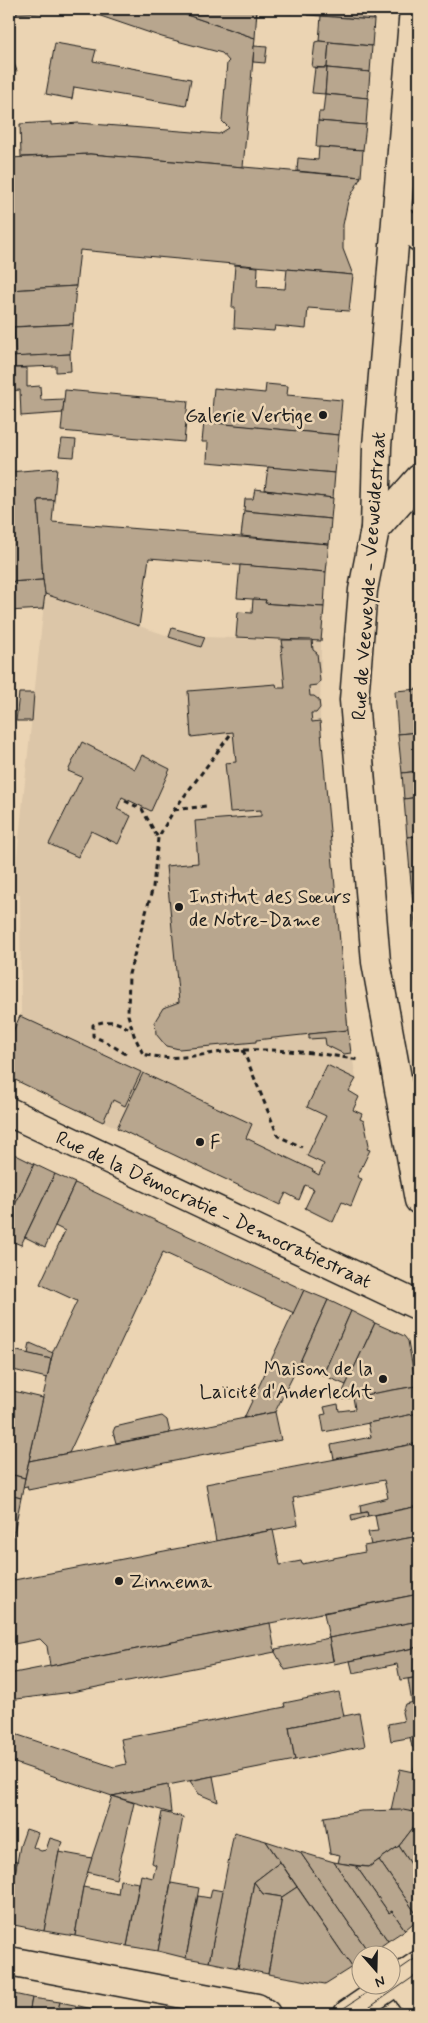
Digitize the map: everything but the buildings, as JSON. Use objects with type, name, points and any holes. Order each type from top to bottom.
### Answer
[{"type":"street","name":"Rue de Veeweyde - Veeweidestraat","points":[[414,9],[377,446],[375,529],[363,590],[354,700],[376,962],[419,1200]]},
{"type":"street","points":[[397,216],[419,237]]},
{"type":"street","points":[[375,529],[419,479]]},
{"type":"street","name":"Rue de la Démocratie - Democratiestraat","points":[[9,1112],[419,1306]]},
{"type":"street","points":[[9,1960],[257,2008],[266,2014]]},
{"type":"street","points":[[400,1980],[419,2008]]},
{"type":"street","points":[[348,2014],[374,1996]]},
{"type":"path","points":[[230,735],[174,810],[158,838],[153,887],[128,974],[128,1015],[132,1031],[143,1054],[160,1058],[243,1050],[322,1053],[359,1060]]},
{"type":"path","points":[[125,801],[142,810],[158,838]]},
{"type":"path","points":[[174,810],[206,806]]},
{"type":"path","points":[[126,1054],[93,1036],[93,1024],[105,1020],[125,1026],[132,1031]]},
{"type":"path","points":[[243,1050],[278,1136],[302,1147]]},
{"type":"shaded area","name":"Institut des Sœurs de Notre-Dame","points":[[45,594],[201,647],[205,637],[321,641],[320,721],[348,1030],[356,1079],[349,1091],[359,1097],[353,1110],[362,1114],[360,1118],[364,1121],[369,1145],[367,1149],[370,1150],[357,1176],[362,1179],[351,1206],[342,1202],[333,1222],[305,1208],[314,1189],[306,1185],[299,1200],[286,1193],[280,1205],[9,1077],[9,1039],[21,1014],[20,894],[13,894]]},
{"type":"tram line","points":[[400,1969],[419,1956]]},
{"type":"tram line","points":[[360,2014],[419,1973]]},
{"type":"tram line","points":[[335,2014],[362,1996]]},
{"type":"place","name":"Galerie Vertige","points":[[323,415]]},
{"type":"place","name":"Institut des Sœurs de Notre-Dame","points":[[179,907]]},
{"type":"place","name":"F","points":[[200,1142]]},
{"type":"place","name":"Maison de la Laïcité d'Anderlecht","points":[[383,1379]]},
{"type":"place","name":"Zinnema","points":[[119,1581]]}]
